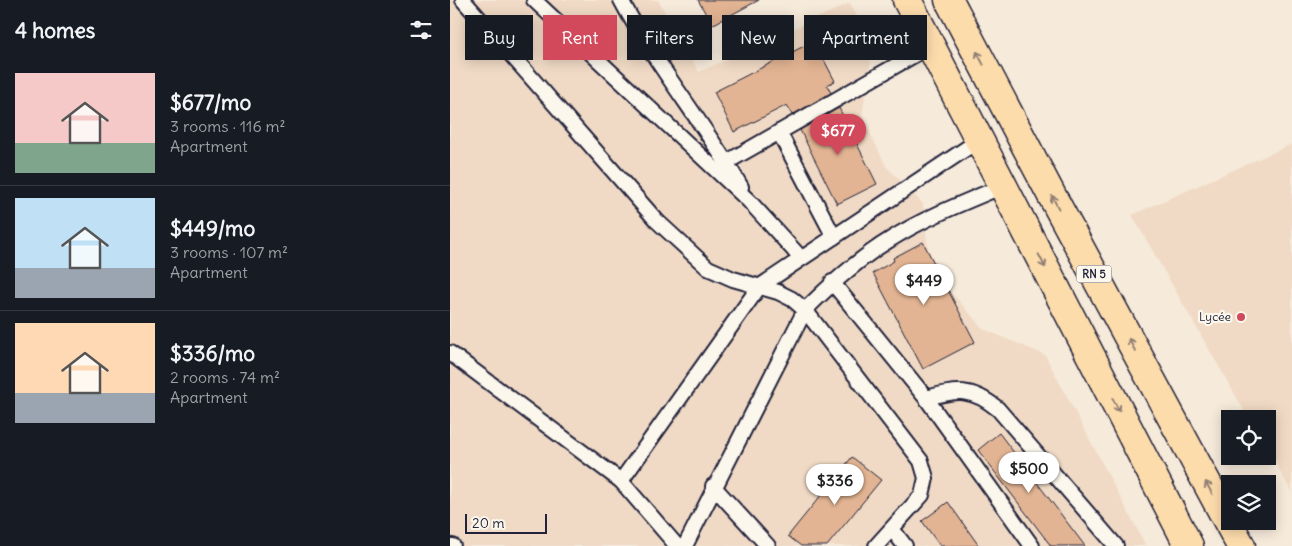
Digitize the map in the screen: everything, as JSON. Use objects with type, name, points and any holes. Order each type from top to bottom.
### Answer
[{"type":"highway","points":[[907,0],[1189,546]]},
{"type":"highway","name":"RN 5","points":[[950,0],[1052,196],[1241,546]]},
{"type":"lane","points":[[463,0],[657,221],[708,268],[733,279],[792,299],[805,310],[925,469],[925,486],[922,495],[876,546]]},
{"type":"lane","points":[[534,0],[749,201],[801,258]]},
{"type":"lane","points":[[621,0],[641,37],[727,162],[749,201]]},
{"type":"lane","points":[[727,162],[930,46]]},
{"type":"lane","points":[[779,132],[834,237]]},
{"type":"lane","points":[[621,482],[759,287],[979,140]]},
{"type":"lane","points":[[685,546],[805,310],[832,282],[890,240],[923,221],[1003,186]]},
{"type":"lane","points":[[832,282],[926,398],[1032,546]]},
{"type":"lane","points":[[450,354],[621,482],[677,546]]},
{"type":"lane","points":[[926,398],[952,391],[969,392],[984,398],[998,409],[1116,546]]},
{"type":"lane","points":[[714,486],[768,546]]},
{"type":"lane","points":[[892,529],[906,546]]},
{"type":"shaded area","points":[[450,0],[658,0],[667,15],[627,15],[627,60],[692,60],[699,72],[725,60],[794,60],[794,29],[804,24],[804,60],[871,60],[862,116],[886,166],[923,204],[928,248],[946,286],[983,329],[1045,355],[1146,546],[450,546]]},
{"type":"shaded area","points":[[850,3],[856,15],[824,15]]},
{"type":"shaded area","name":"Lycée","points":[[1292,144],[1292,493],[1276,464],[1276,410],[1244,410],[1132,215]]},
{"type":"building","points":[[698,0],[759,0],[731,15],[722,15],[722,20],[712,25],[712,15],[706,15]]},
{"type":"building","points":[[804,46],[804,60],[824,60],[835,81],[827,85],[831,93],[792,115],[787,105],[734,132],[714,92],[777,60],[794,60],[794,51]]},
{"type":"building","points":[[839,108],[877,184],[837,204],[800,130]]},
{"type":"building","points":[[923,242],[975,342],[923,369],[873,273],[894,261],[893,258]]},
{"type":"building","points":[[999,433],[1085,546],[1051,546],[978,450]]},
{"type":"building","points":[[852,457],[881,480],[827,546],[801,546],[788,536]]},
{"type":"building","points":[[948,502],[979,546],[940,546],[922,521]]},
{"type":"place","name":"Lycée","points":[[1241,317]]}]
